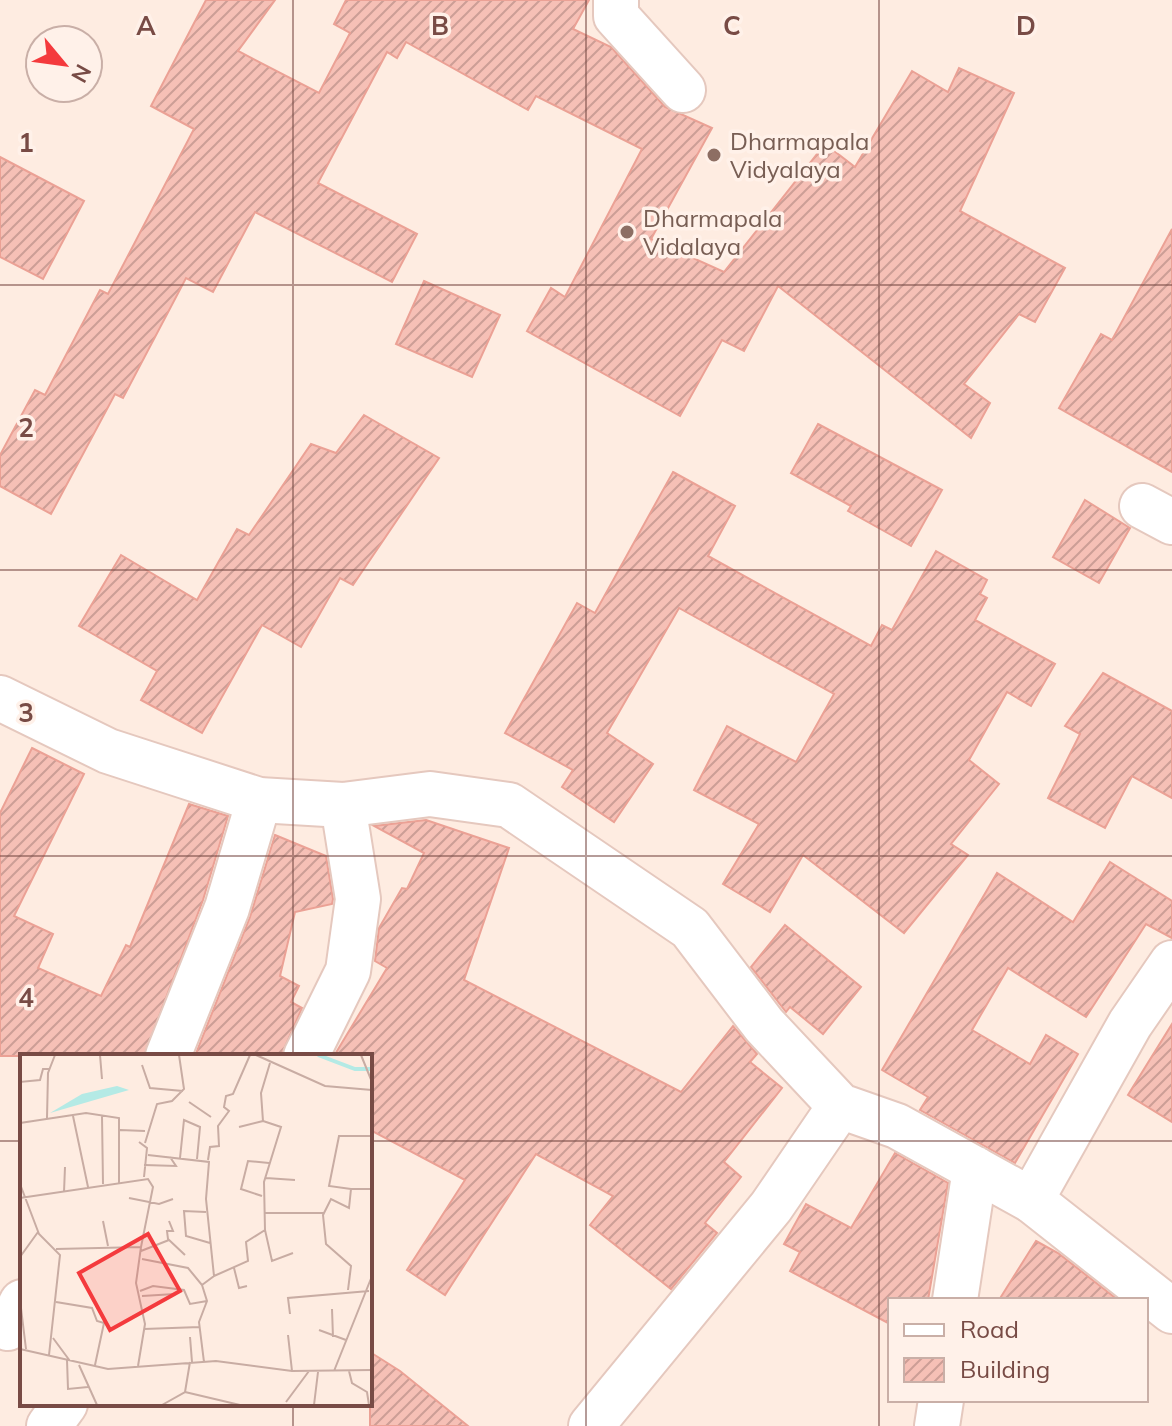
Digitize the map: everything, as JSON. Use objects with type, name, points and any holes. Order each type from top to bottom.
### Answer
[{"type":"street","points":[[616,0],[616,16],[683,90]]},
{"type":"street","points":[[0,698],[108,751],[259,800],[343,805],[430,794],[509,805],[690,928],[764,1025],[840,1106],[897,1126],[1031,1200],[1172,1311]]},
{"type":"street","points":[[169,1054],[227,908],[259,800]]},
{"type":"street","points":[[307,1054],[348,971],[358,899],[343,805]]},
{"type":"street","points":[[1031,1200],[1130,1024],[1172,963]]},
{"type":"street","points":[[591,1426],[771,1207],[840,1106]]},
{"type":"street","points":[[955,1298],[975,1169]]},
{"type":"street","points":[[937,1426],[941,1402]]},
{"type":"street","points":[[49,1426],[64,1406]]},
{"type":"building","points":[[206,0],[275,0],[238,51],[319,93],[350,33],[334,24],[346,0],[589,0],[573,29],[611,47],[665,107],[712,128],[651,239],[724,272],[825,144],[855,167],[912,71],[948,92],[959,68],[1014,93],[960,211],[1065,268],[1035,322],[1019,314],[964,384],[990,403],[971,438],[778,286],[744,351],[722,340],[680,416],[527,331],[551,288],[565,297],[642,149],[536,96],[528,110],[406,42],[397,58],[387,52],[318,183],[417,234],[392,282],[255,212],[213,292],[186,278],[123,398],[115,394],[51,514],[0,486],[0,455],[35,390],[45,395],[100,290],[108,294],[194,129],[151,106]]},
{"type":"building","points":[[0,157],[84,201],[43,279],[0,257]]},
{"type":"building","points":[[1172,229],[1172,472],[1059,408],[1101,334],[1112,340]]},
{"type":"building","points":[[424,281],[500,315],[472,377],[396,344]]},
{"type":"building","points":[[364,415],[439,458],[353,585],[340,578],[301,647],[262,625],[202,733],[141,700],[157,671],[79,626],[121,555],[197,600],[237,529],[249,535],[311,444],[336,453]]},
{"type":"building","points":[[818,424],[942,490],[911,546],[848,511],[851,506],[791,473]]},
{"type":"building","points":[[673,472],[735,506],[708,556],[871,646],[882,625],[892,630],[936,551],[987,580],[980,594],[987,598],[975,620],[1055,664],[1031,706],[1007,692],[969,760],[999,784],[951,844],[968,855],[904,933],[803,855],[770,912],[723,884],[759,824],[694,790],[727,726],[796,762],[834,694],[679,608],[607,733],[653,764],[614,822],[562,787],[573,770],[505,733],[577,603],[595,613]]},
{"type":"building","points":[[1085,500],[1130,528],[1099,583],[1053,557]]},
{"type":"building","points":[[1103,673],[1172,711],[1172,798],[1132,776],[1105,828],[1048,798],[1080,734],[1065,726]]},
{"type":"building","points":[[32,748],[84,774],[14,916],[53,934],[38,968],[101,996],[126,945],[130,947],[189,804],[228,816],[203,900],[145,1054],[0,1056],[0,813]]},
{"type":"building","points":[[426,820],[509,848],[464,980],[681,1092],[733,1026],[757,1054],[750,1062],[782,1088],[724,1162],[741,1177],[705,1223],[717,1233],[671,1289],[590,1225],[613,1196],[536,1154],[445,1295],[407,1270],[465,1180],[372,1131],[372,1054],[335,1054],[387,968],[375,961],[379,928],[402,888],[407,889],[424,853],[374,826]]},
{"type":"building","points":[[275,835],[326,856],[332,904],[295,912],[280,976],[299,986],[291,1002],[302,1008],[282,1054],[196,1054],[250,917]]},
{"type":"building","points":[[1110,862],[1172,901],[1172,938],[1146,924],[1086,1017],[1008,968],[972,1030],[1030,1064],[1046,1035],[1078,1054],[1015,1163],[920,1110],[928,1097],[882,1070],[997,873],[1073,922]]},
{"type":"building","points":[[785,925],[861,987],[823,1034],[790,1007],[786,1012],[751,967]]},
{"type":"building","points":[[1172,1024],[1172,1122],[1128,1095]]},
{"type":"building","points":[[895,1153],[948,1183],[928,1298],[888,1298],[888,1323],[790,1271],[800,1252],[784,1244],[806,1204],[851,1228]]},
{"type":"building","points":[[1036,1241],[1058,1253],[1115,1298],[1000,1298]]},
{"type":"building","points":[[372,1353],[400,1371],[468,1426],[370,1426]]},
{"type":"place","name":"Dharmapala Vidyalaya","points":[[714,155]]},
{"type":"place","name":"Dharmapala Vidalaya","points":[[627,232]]}]
